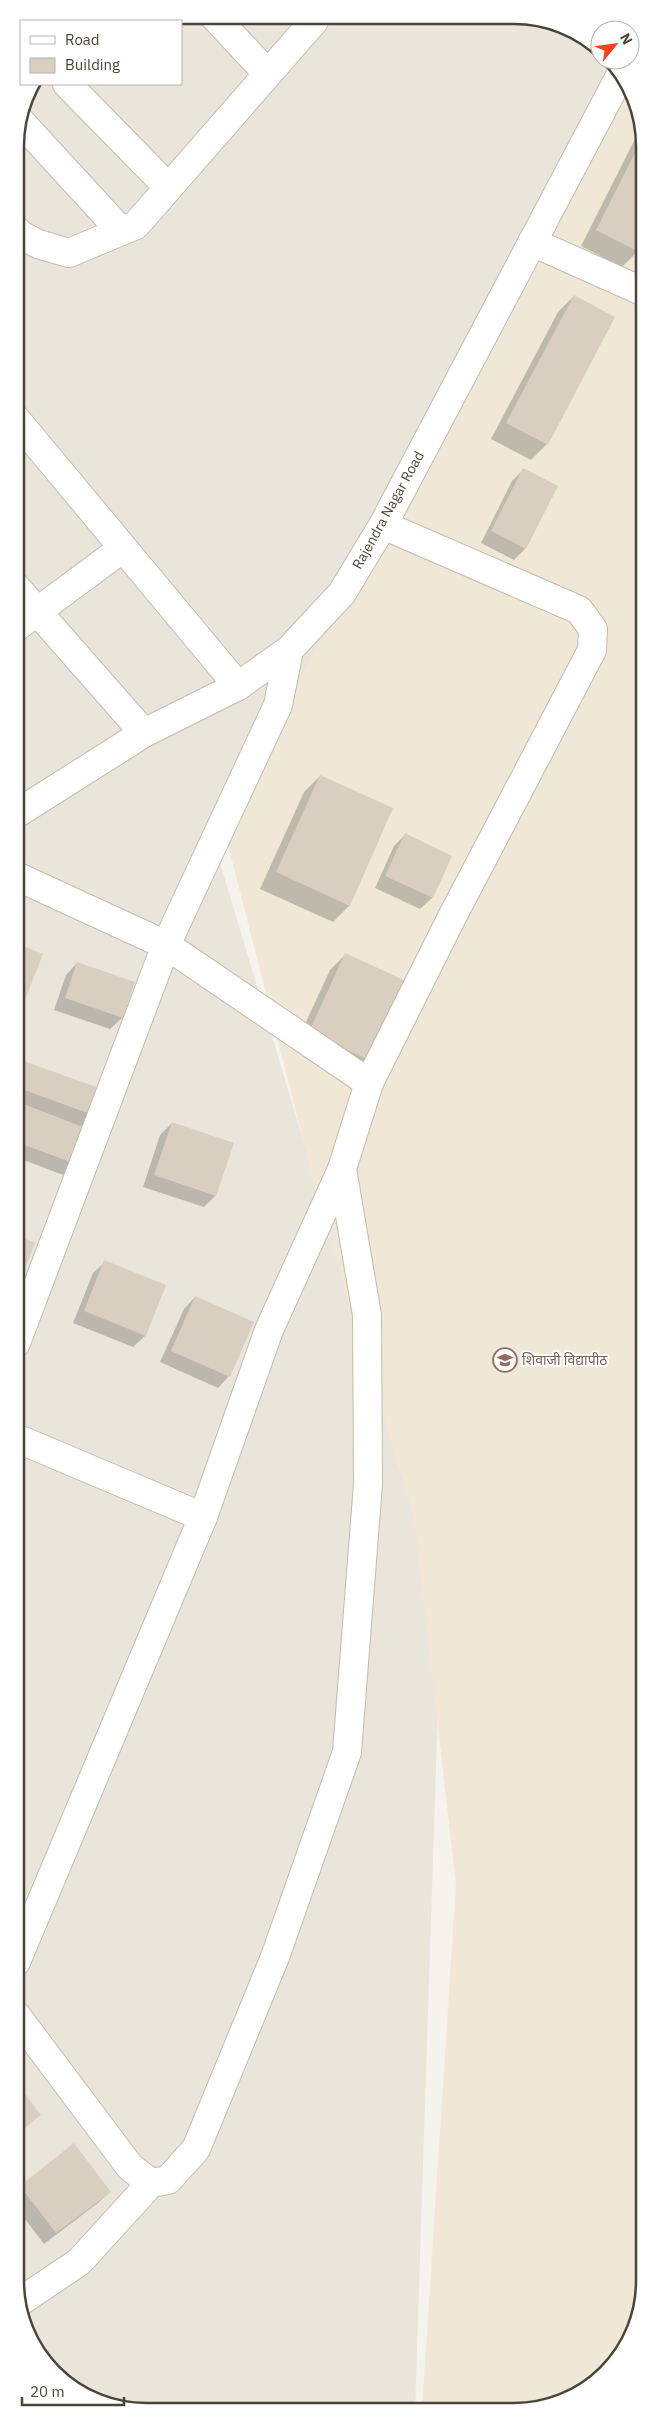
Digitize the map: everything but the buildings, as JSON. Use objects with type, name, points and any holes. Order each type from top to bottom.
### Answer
[{"type":"street","points":[[221,24],[267,73]]},
{"type":"street","points":[[24,237],[38,244],[69,253],[136,225],[311,24]]},
{"type":"street","name":"Rajendra Nagar Road","points":[[24,803],[144,733],[238,686],[289,650],[342,593],[382,525],[618,81]]},
{"type":"street","points":[[68,85],[168,187]]},
{"type":"street","points":[[25,127],[121,231]]},
{"type":"street","points":[[532,242],[636,288]]},
{"type":"street","points":[[24,429],[238,686]]},
{"type":"street","points":[[24,1943],[203,1517],[269,1330],[342,1169],[369,1084],[452,917],[592,650],[593,629],[579,610],[382,525]]},
{"type":"street","points":[[24,621],[123,548]]},
{"type":"street","points":[[24,595],[144,733]]},
{"type":"street","points":[[24,1322],[166,945],[278,705],[289,650]]},
{"type":"street","points":[[24,880],[166,945],[369,1084]]},
{"type":"street","points":[[25,2298],[79,2262],[151,2183],[168,2180],[196,2149],[275,1957],[347,1752],[368,1484],[367,1324],[342,1169]]},
{"type":"street","points":[[24,1441],[203,1517]]},
{"type":"street","points":[[24,2026],[130,2167],[151,2183]]},
{"type":"shaded area","points":[[182,24],[522,24],[538,26],[561,33],[582,44],[590,50],[590,70],[610,70],[621,87],[214,843],[417,1519],[438,1705],[415,2403],[146,2403],[122,2401],[107,2397],[78,2383],[44,2349],[30,2320],[26,2305],[24,2281],[24,138],[30,107],[40,85],[182,85]]},
{"type":"shaded area","name":"शिवाजी विद्यापीठ","points":[[618,81],[630,107],[634,122],[636,146],[636,2289],[627,2328],[616,2349],[606,2362],[582,2383],[568,2391],[530,2402],[422,2403],[456,1885],[414,1518],[319,1202],[223,825]]},
{"type":"place","name":"शिवाजी विद्यापीठ","points":[[505,1360]]}]
